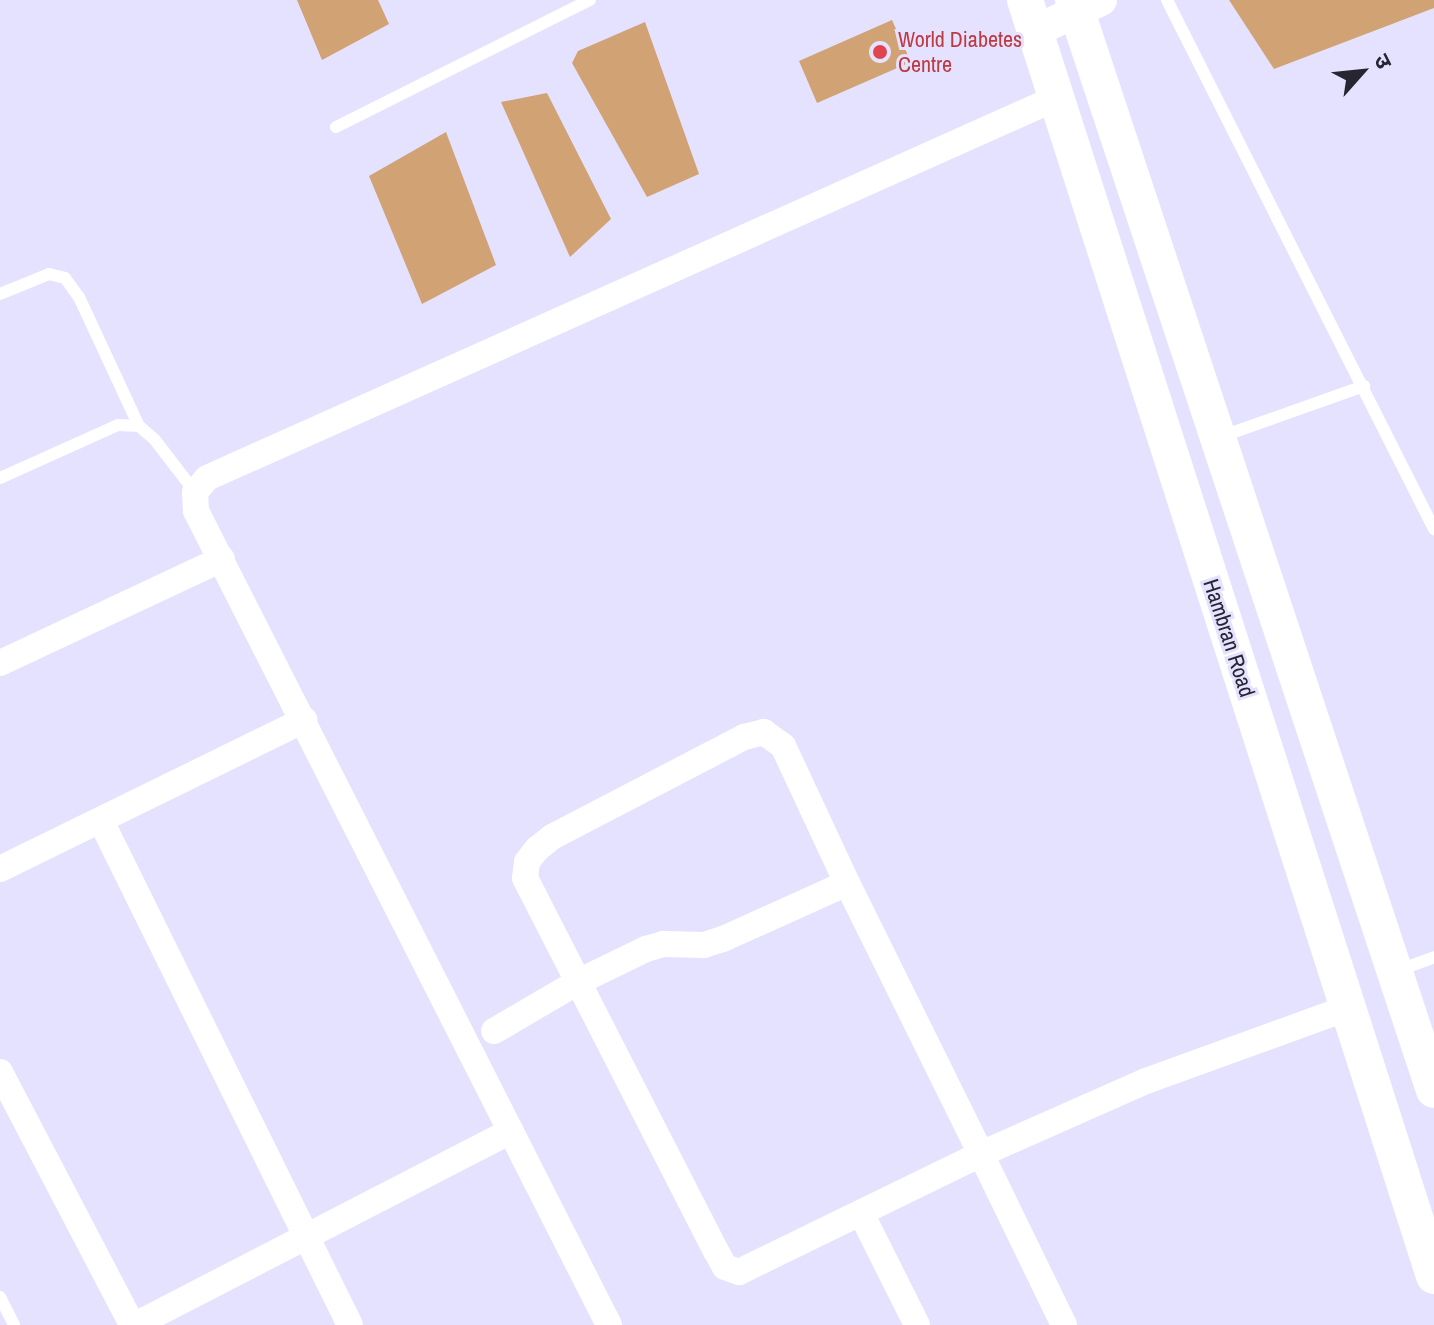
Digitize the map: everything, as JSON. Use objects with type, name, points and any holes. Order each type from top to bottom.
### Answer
[{"type":"main road","points":[[1084,4],[1218,437],[1434,1090]]},
{"type":"main road","name":"Hambran Road","points":[[1030,16],[1434,1276]]},
{"type":"street","points":[[1030,16],[1084,4]]},
{"type":"street","points":[[609,1325],[196,511],[195,492],[207,478],[1056,98]]},
{"type":"street","points":[[0,663],[222,559]]},
{"type":"street","points":[[0,869],[304,720]]},
{"type":"street","points":[[1064,1325],[981,1154],[847,883],[783,746],[764,732],[744,737],[552,837],[527,862],[525,878],[725,1267],[739,1272],[753,1268],[981,1154],[1146,1081],[1348,1008]]},
{"type":"street","points":[[101,821],[350,1325]]},
{"type":"street","points":[[494,1031],[578,982],[646,949],[664,944],[704,945],[723,939],[847,883]]},
{"type":"street","points":[[0,1072],[133,1325],[511,1131]]},
{"type":"street","points":[[861,1213],[917,1325]]},
{"type":"lane","points":[[336,127],[590,0]]},
{"type":"lane","points":[[1167,0],[1434,529]]},
{"type":"lane","points":[[0,294],[49,274],[65,278],[79,297],[139,426],[155,440],[195,492]]},
{"type":"lane","points":[[1218,437],[1364,386]]},
{"type":"lane","points":[[0,478],[118,425],[139,426]]},
{"type":"lane","points":[[1395,971],[1434,957]]},
{"type":"lane","points":[[0,1297],[14,1325]]},
{"type":"building","points":[[297,0],[378,0],[389,24],[322,60]]},
{"type":"building","points":[[1229,0],[1434,0],[1434,8],[1274,69]]},
{"type":"building","points":[[892,20],[911,62],[817,103],[799,61]]},
{"type":"building","points":[[645,22],[699,174],[647,197],[572,63],[578,51]]},
{"type":"building","points":[[547,93],[611,219],[570,257],[501,102]]},
{"type":"building","points":[[446,132],[496,265],[422,304],[369,176]]},
{"type":"place","name":"World Diabetes Centre","points":[[880,52]]}]
